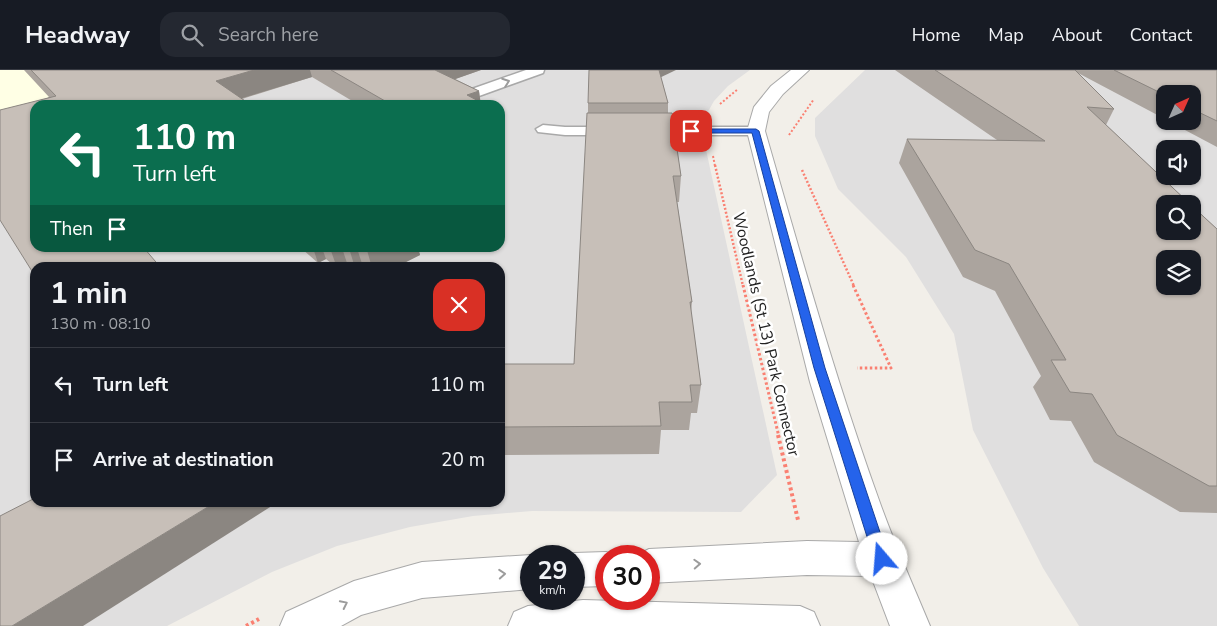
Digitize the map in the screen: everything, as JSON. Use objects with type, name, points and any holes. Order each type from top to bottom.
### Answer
[{"type":"street","points":[[801,70],[777,90],[760,111],[756,131],[820,368],[882,559],[910,626]]},
{"type":"street","points":[[660,565],[807,558],[882,559]]},
{"type":"street","points":[[300,626],[354,599],[422,580],[520,573]]},
{"type":"street","points":[[528,626],[583,619],[800,626]]},
{"type":"lane","points":[[474,93],[538,70]]},
{"type":"lane","points":[[543,129],[565,131],[756,131]]},
{"type":"path","points":[[708,131],[711,117],[721,102],[742,85]]},
{"type":"path","points":[[787,138],[815,97]]},
{"type":"path","name":"Woodlands (St 13) Park Connector","points":[[708,131],[807,558]]},
{"type":"path","points":[[799,164],[891,368],[820,368]]},
{"type":"shaded area","points":[[0,70],[193,70],[58,100],[30,100],[30,108],[0,123]]},
{"type":"shaded area","points":[[193,70],[750,70],[728,86],[714,101],[705,117],[703,136],[777,475],[741,512],[532,511],[473,516],[410,527],[337,546],[272,572],[167,626],[0,626],[0,123],[30,230],[30,252],[505,252],[505,100],[83,100]]},
{"type":"shaded area","points":[[865,70],[1217,70],[1217,626],[1079,626],[1043,568],[973,430],[954,334],[906,257],[838,189],[815,136],[815,118]]},
{"type":"building","points":[[31,70],[254,70],[216,81],[244,100],[40,100],[56,96]]},
{"type":"building","points":[[331,70],[435,70],[479,91],[467,95],[476,100],[383,100]]},
{"type":"building","points":[[589,70],[659,70],[668,103],[588,103]]},
{"type":"building","points":[[935,70],[1075,70],[1114,109],[1087,107],[1156,172],[1156,185],[1170,185],[1180,195],[1156,195],[1156,240],[1201,240],[1201,214],[1217,229],[1217,486],[1209,486],[1117,435],[1092,394],[1070,392],[1051,360],[1066,360],[1009,264],[975,250],[907,139],[1045,141]]},
{"type":"building","points":[[1114,70],[1217,70],[1217,121],[1201,113],[1201,85],[1156,85],[1156,91]]},
{"type":"building","points":[[30,102],[30,252],[147,252],[156,262],[30,262],[30,268],[0,220],[0,110]]},
{"type":"building","points":[[587,113],[672,113],[678,134],[675,135],[681,176],[673,176],[692,302],[690,302],[701,385],[690,385],[692,402],[659,402],[661,426],[505,427],[505,364],[574,364]]},
{"type":"building","points":[[30,501],[30,507],[208,507],[12,626],[0,626],[0,516]]},
{"type":"route","points":[[691,131],[756,131],[820,368],[882,559]]}]
